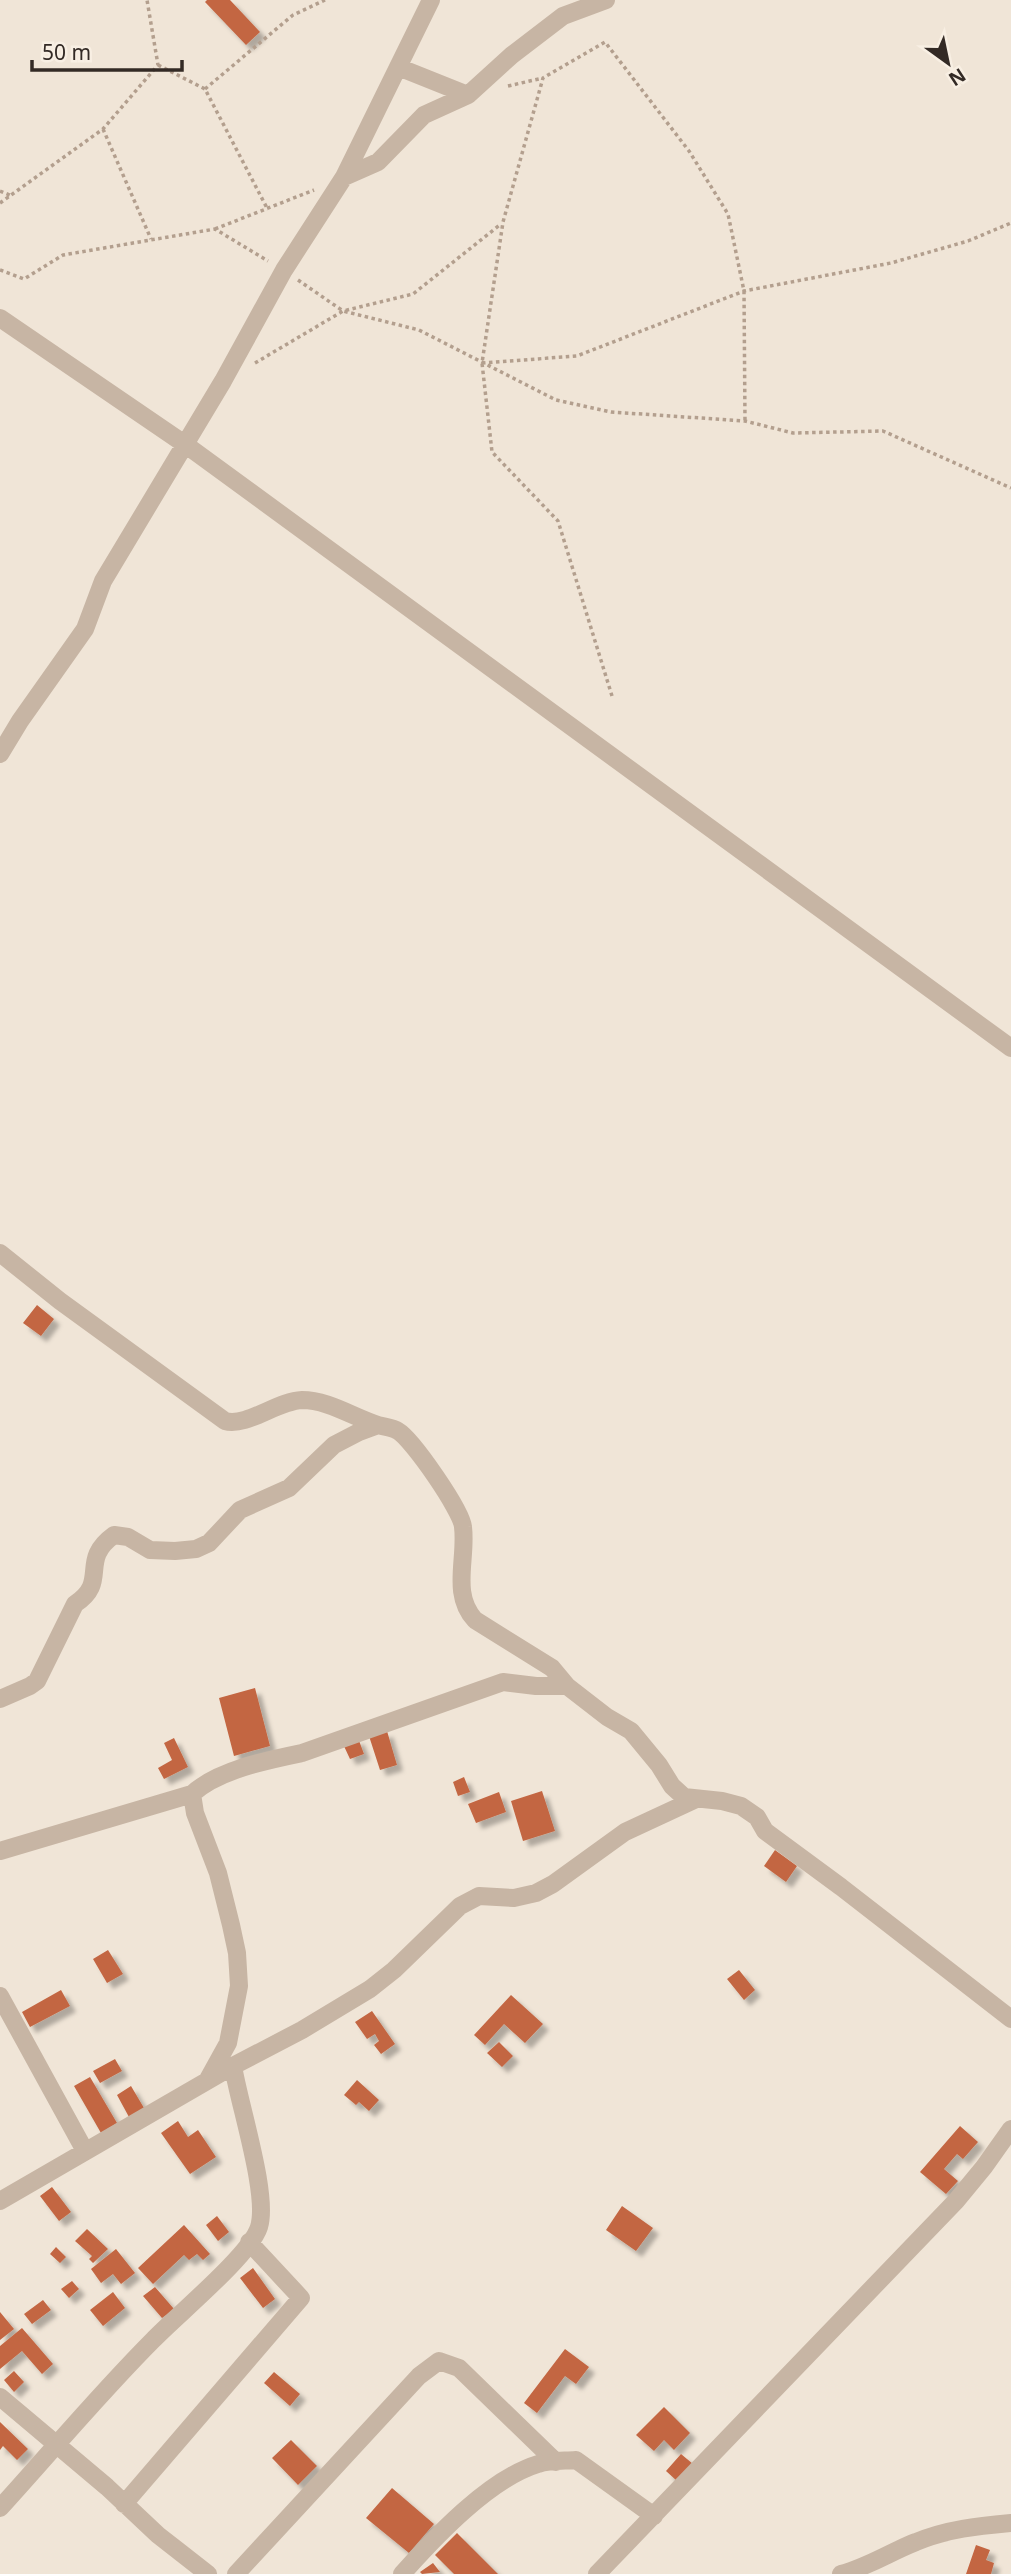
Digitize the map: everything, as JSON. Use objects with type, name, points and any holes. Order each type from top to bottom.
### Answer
[{"type":"street","points":[[0,754],[20,720],[85,629],[103,580],[186,445],[284,270],[344,177],[431,0]]},
{"type":"street","points":[[344,177],[378,162],[424,115],[468,95],[512,55],[563,16],[606,0]]},
{"type":"street","points":[[398,67],[468,95]]},
{"type":"street","points":[[0,318],[186,445],[1011,1048]]},
{"type":"street","points":[[0,1253],[60,1301],[225,1421],[238,1422],[300,1400],[324,1404],[400,1431],[447,1492],[464,1525],[462,1597],[466,1611],[475,1620],[552,1668],[567,1686],[607,1717],[631,1731],[659,1765],[672,1786],[684,1797],[741,1806],[757,1817],[765,1831],[1011,2020]]},
{"type":"street","points":[[0,1699],[30,1686],[42,1673],[75,1604],[85,1597],[92,1587],[95,1578],[93,1564],[102,1544],[114,1535],[128,1537],[150,1550],[197,1549],[209,1543],[240,1510],[289,1488],[334,1445],[378,1425]]},
{"type":"street","points":[[0,1851],[192,1794],[206,1782],[312,1749],[502,1682],[567,1686]]},
{"type":"street","points":[[192,1794],[195,1813],[218,1873],[232,1925],[239,1986],[228,2043],[207,2081]]},
{"type":"street","points":[[0,2202],[370,1989],[394,1970],[460,1906],[479,1896],[514,1898],[536,1893],[625,1832],[696,1799]]},
{"type":"street","points":[[0,1996],[85,2151]]},
{"type":"street","points":[[0,2508],[153,2339],[238,2258],[259,2228],[260,2192],[233,2066]]},
{"type":"street","points":[[597,2574],[956,2201],[1011,2129]]},
{"type":"street","points":[[124,2504],[301,2298],[249,2242]]},
{"type":"street","points":[[236,2574],[419,2376],[439,2361],[459,2368],[556,2462]]},
{"type":"street","points":[[0,2397],[107,2487],[158,2535],[208,2574]]},
{"type":"street","points":[[402,2574],[425,2549],[494,2486],[538,2463],[576,2460],[654,2515]]},
{"type":"street","points":[[841,2574],[953,2529],[1011,2522]]},
{"type":"path","points":[[147,0],[158,65]]},
{"type":"path","points":[[205,89],[293,15],[326,0]]},
{"type":"path","points":[[612,696],[558,521],[492,452],[482,363],[503,222],[543,78],[605,42],[689,150],[728,214],[744,291],[745,421]]},
{"type":"path","points":[[158,65],[205,89],[268,210]]},
{"type":"path","points":[[0,203],[103,129],[158,65]]},
{"type":"path","points":[[103,129],[151,239]]},
{"type":"path","points":[[0,270],[24,279],[64,256],[215,229],[268,210],[344,177]]},
{"type":"path","points":[[0,191],[12,196]]},
{"type":"path","points":[[223,381],[343,311],[413,294],[503,222]]},
{"type":"path","points":[[482,363],[577,356],[744,291],[891,263],[968,240],[1011,223]]},
{"type":"path","points":[[215,229],[284,270],[343,311],[419,330],[556,400],[611,412],[745,421],[793,433],[883,431],[1011,488]]},
{"type":"building","points":[[230,0],[260,32],[246,45],[205,2]]},
{"type":"building","points":[[37,1305],[54,1319],[41,1336],[23,1323]]},
{"type":"building","points":[[255,1688],[270,1746],[234,1756],[219,1698]]},
{"type":"building","points":[[387,1731],[397,1765],[380,1770],[369,1736]]},
{"type":"building","points":[[174,1738],[188,1767],[164,1779],[158,1768],[172,1760],[164,1743]]},
{"type":"building","points":[[358,1738],[364,1754],[350,1759],[343,1744]]},
{"type":"building","points":[[464,1777],[470,1792],[458,1796],[453,1782]]},
{"type":"building","points":[[542,1791],[555,1831],[523,1841],[511,1801]]},
{"type":"building","points":[[499,1792],[506,1812],[476,1823],[468,1804]]},
{"type":"building","points":[[775,1850],[797,1866],[786,1882],[764,1866]]},
{"type":"building","points":[[108,1950],[123,1974],[107,1983],[93,1959]]},
{"type":"building","points":[[739,1970],[755,1990],[744,2000],[727,1979]]},
{"type":"building","points":[[61,1990],[70,2006],[30,2027],[22,2012]]},
{"type":"building","points":[[511,1995],[543,2024],[525,2043],[504,2024],[485,2045],[474,2035]]},
{"type":"building","points":[[372,2011],[395,2044],[381,2054],[374,2045],[379,2041],[375,2034],[367,2039],[355,2022]]},
{"type":"building","points":[[499,2042],[513,2056],[502,2067],[487,2053]]},
{"type":"building","points":[[115,2059],[122,2071],[100,2083],[93,2071]]},
{"type":"building","points":[[90,2077],[117,2123],[101,2133],[74,2086]]},
{"type":"building","points":[[357,2080],[379,2100],[369,2111],[359,2102],[356,2105],[344,2095]]},
{"type":"building","points":[[131,2086],[144,2108],[129,2117],[117,2095]]},
{"type":"building","points":[[178,2121],[188,2137],[198,2130],[216,2157],[190,2174],[161,2133]]},
{"type":"building","points":[[960,2126],[978,2142],[963,2159],[957,2154],[944,2169],[958,2181],[946,2194],[920,2172]]},
{"type":"building","points":[[52,2187],[71,2212],[59,2221],[40,2196]]},
{"type":"building","points":[[622,2206],[653,2228],[636,2251],[606,2230]]},
{"type":"building","points":[[217,2216],[229,2232],[218,2241],[206,2225]]},
{"type":"building","points":[[184,2225],[210,2254],[203,2260],[197,2254],[189,2260],[184,2255],[153,2284],[138,2268]]},
{"type":"building","points":[[87,2229],[108,2249],[93,2263],[89,2259],[92,2256],[75,2241]]},
{"type":"building","points":[[56,2247],[66,2257],[60,2263],[50,2254]]},
{"type":"building","points":[[116,2249],[135,2273],[121,2284],[113,2274],[101,2283],[91,2269]]},
{"type":"building","points":[[253,2268],[275,2299],[263,2308],[240,2278]]},
{"type":"building","points":[[72,2281],[79,2289],[69,2298],[61,2289]]},
{"type":"building","points":[[155,2287],[174,2309],[162,2318],[143,2296]]},
{"type":"building","points":[[113,2292],[125,2308],[103,2326],[90,2310]]},
{"type":"building","points":[[43,2300],[51,2310],[32,2324],[24,2314]]},
{"type":"building","points":[[0,2312],[14,2329],[0,2340]]},
{"type":"building","points":[[22,2328],[53,2364],[42,2374],[22,2351],[0,2369],[0,2346]]},
{"type":"building","points":[[565,2349],[589,2367],[576,2384],[565,2376],[537,2413],[524,2403]]},
{"type":"building","points":[[14,2371],[24,2382],[14,2392],[4,2380]]},
{"type":"building","points":[[274,2372],[300,2394],[290,2406],[264,2383]]},
{"type":"building","points":[[664,2407],[690,2433],[674,2450],[664,2440],[654,2451],[636,2435]]},
{"type":"building","points":[[0,2422],[28,2449],[17,2460],[3,2446],[0,2450]]},
{"type":"building","points":[[291,2440],[317,2466],[298,2485],[272,2458]]},
{"type":"building","points":[[681,2454],[693,2464],[677,2481],[666,2471]]},
{"type":"building","points":[[392,2488],[434,2524],[409,2553],[366,2518]]},
{"type":"building","points":[[457,2533],[498,2574],[454,2574],[435,2555]]},
{"type":"building","points":[[976,2545],[990,2550],[986,2560],[994,2563],[991,2574],[966,2574]]},
{"type":"building","points":[[433,2563],[440,2572],[420,2572]]}]
